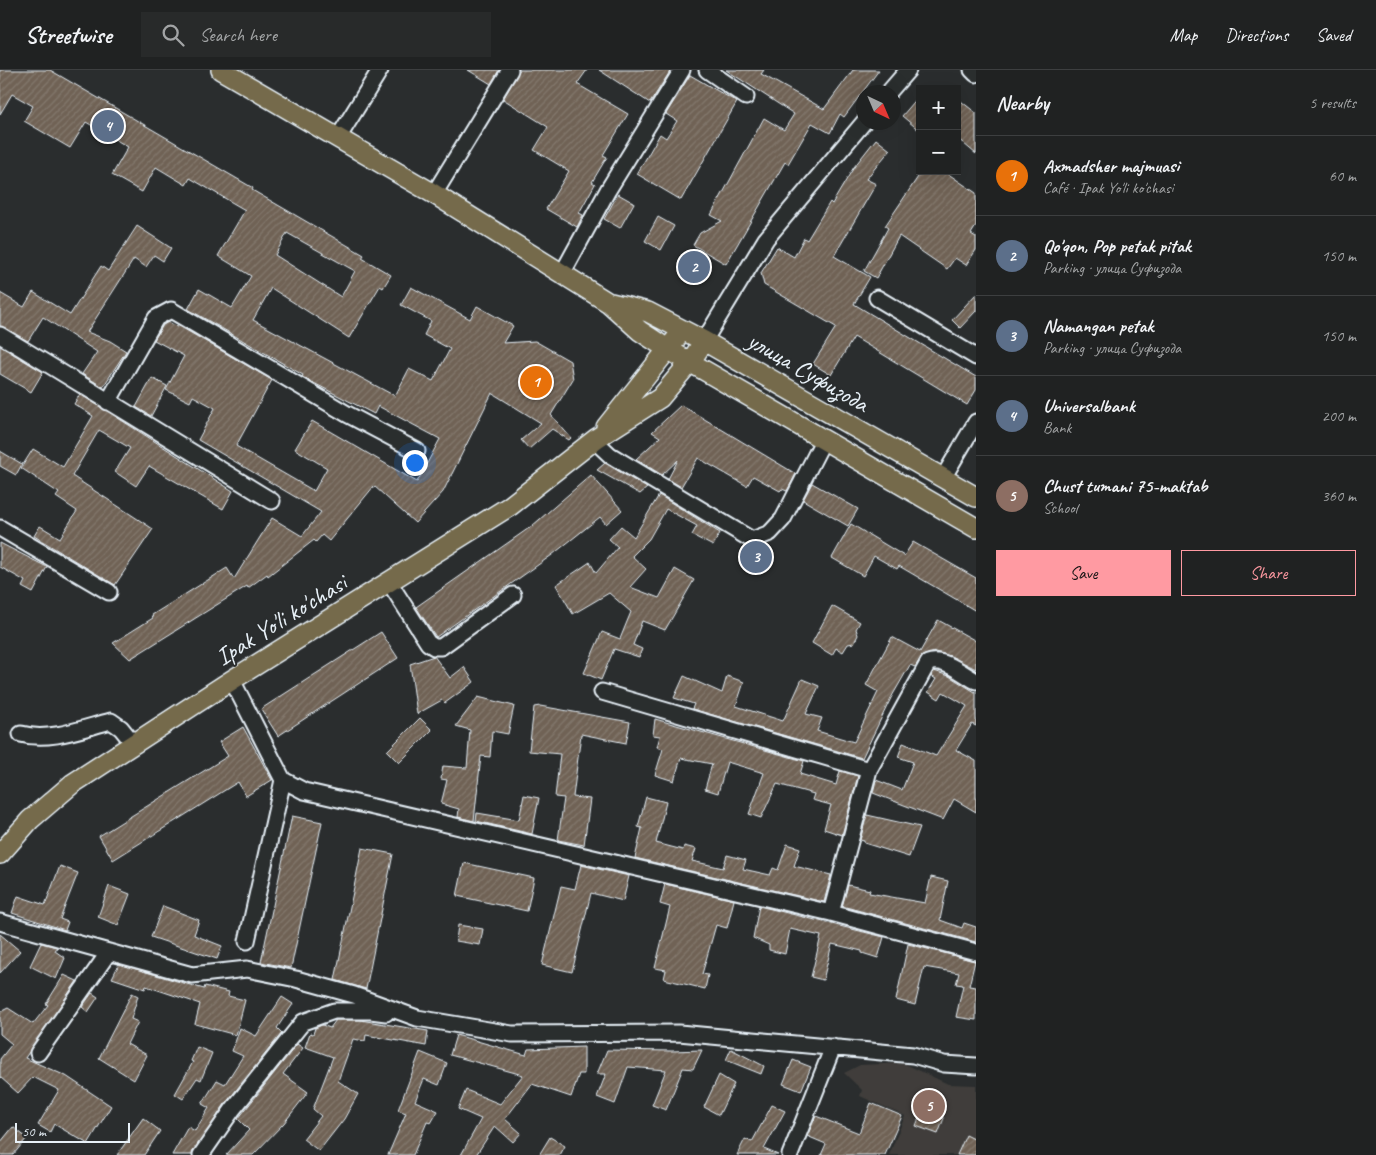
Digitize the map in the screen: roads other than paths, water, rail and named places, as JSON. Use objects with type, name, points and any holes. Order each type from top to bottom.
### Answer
[{"type":"main road","points":[[221,70],[434,194],[610,303]]},
{"type":"main road","name":"улица Суфизода","points":[[610,303],[648,312],[704,341],[976,497]]},
{"type":"main road","name":"улица Суфизода","points":[[610,303],[640,331],[669,350],[691,361],[976,528]]},
{"type":"main road","name":"Ipak Yo'li ko'chasi","points":[[596,439],[669,350],[682,330]]},
{"type":"main road","name":"Ipak Yo'li ko'chasi","points":[[0,854],[30,820],[72,784],[232,680],[510,506],[596,439],[660,398],[691,361],[704,341]]},
{"type":"street","points":[[338,138],[380,70]]},
{"type":"street","points":[[434,194],[510,70]]},
{"type":"street","points":[[562,274],[608,190],[682,70]]},
{"type":"street","points":[[707,70],[746,96]]},
{"type":"street","points":[[895,85],[908,70]]},
{"type":"street","points":[[972,70],[976,74]]},
{"type":"street","points":[[704,341],[766,239],[857,130]]},
{"type":"street","points":[[876,298],[976,357]]},
{"type":"street","points":[[108,402],[156,318],[171,310],[347,414],[416,451]]},
{"type":"street","points":[[0,335],[272,501]]},
{"type":"street","points":[[943,478],[976,422]]},
{"type":"street","points":[[596,439],[610,454],[752,540],[770,534],[783,520],[824,439]]},
{"type":"street","points":[[0,528],[109,592]]},
{"type":"street","points":[[389,582],[428,642],[434,647],[441,647],[513,595]]},
{"type":"street","points":[[832,913],[869,770],[928,664],[934,661],[942,663],[976,681]]},
{"type":"street","points":[[232,680],[283,780],[304,791],[832,913],[976,952]]},
{"type":"street","points":[[602,692],[869,770]]},
{"type":"street","points":[[21,734],[34,737],[60,734],[111,721],[121,728],[134,744]]},
{"type":"street","points":[[248,940],[283,780]]},
{"type":"street","points":[[0,922],[192,975],[247,969],[296,979],[354,995],[417,1018]]},
{"type":"street","points":[[38,1053],[108,952]]},
{"type":"street","points":[[201,1155],[233,1109],[303,1022],[314,1016],[334,1012],[371,1011],[512,1034],[679,1033],[913,1055],[944,1064],[976,1066]]},
{"type":"street","points":[[790,1155],[833,1047]]},
{"type":"place","name":"Universalbank","points":[[108,126]]},
{"type":"place","name":"Qo'qon, Pop petak pitak","points":[[694,267]]},
{"type":"place","name":"Axmadsher majmuasi","points":[[536,382]]},
{"type":"place","name":"Namangan petak","points":[[756,557]]},
{"type":"place","name":"Chust tumani 75-maktab","points":[[929,1106]]}]
